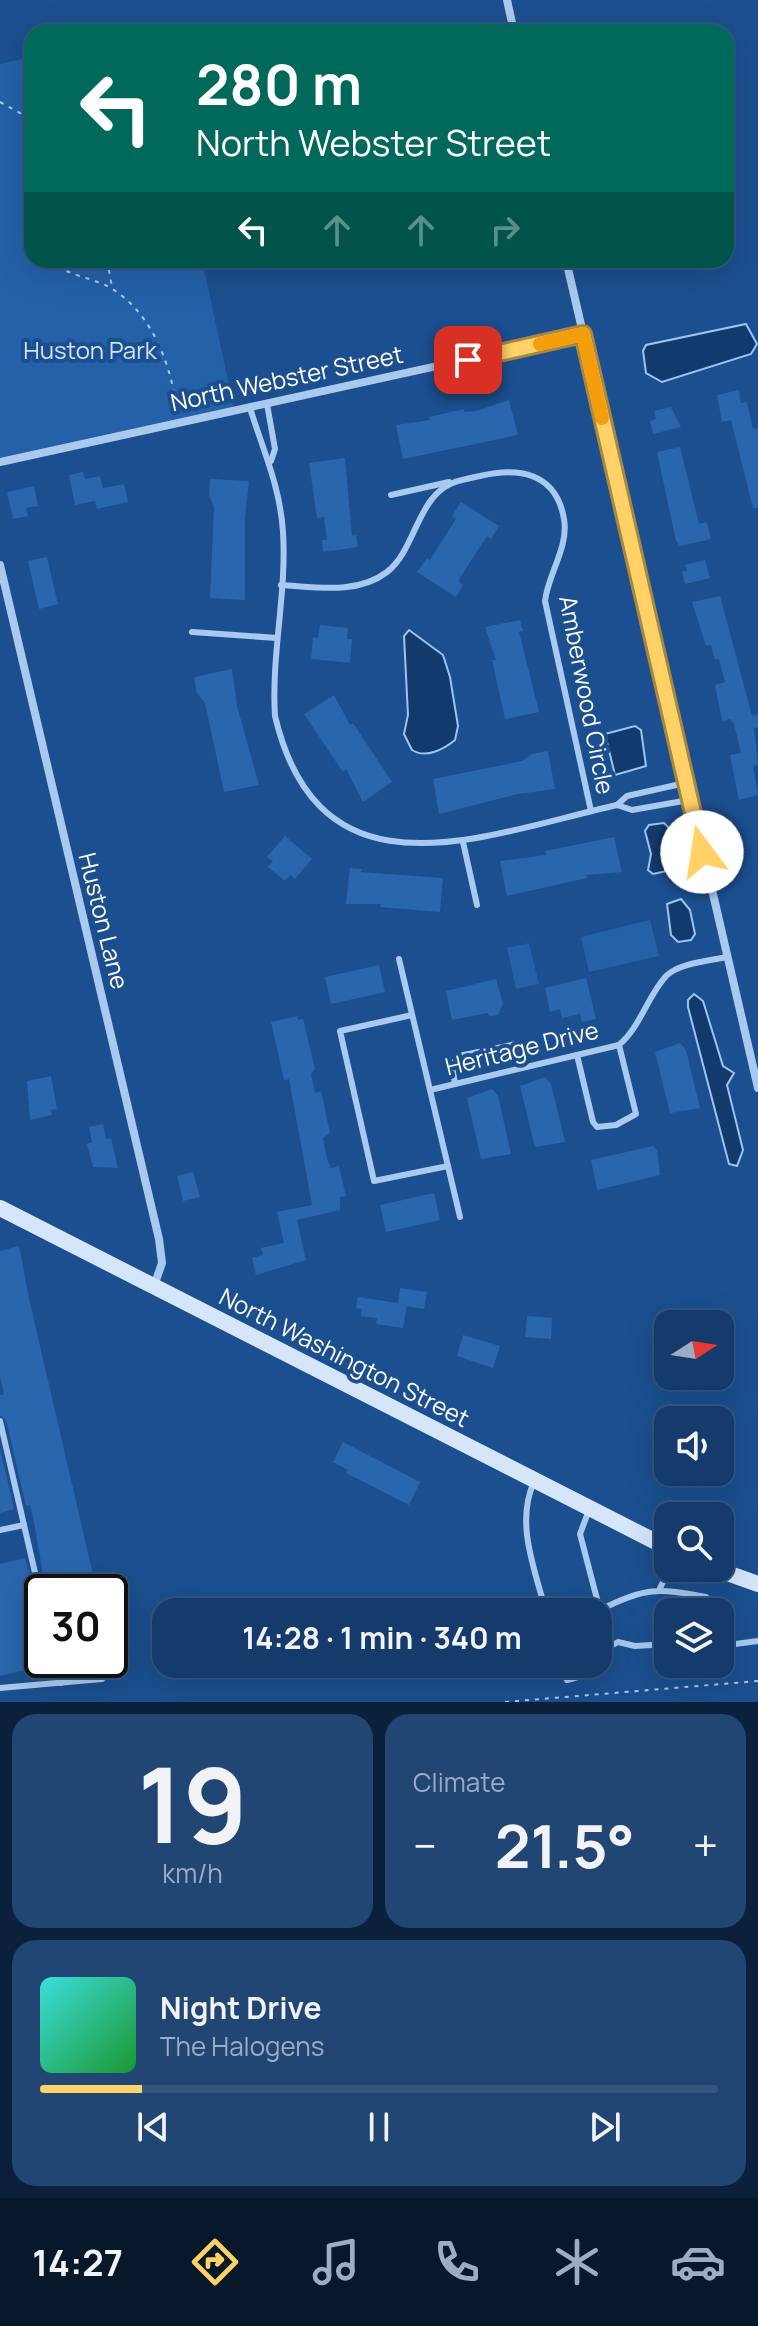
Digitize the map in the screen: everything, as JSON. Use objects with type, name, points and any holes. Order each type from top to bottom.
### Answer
[{"type":"main road","name":"North Washington Street","points":[[0,1208],[654,1541]]},
{"type":"main road","points":[[734,1575],[758,1584]]},
{"type":"street","points":[[507,0],[512,24]]},
{"type":"street","points":[[568,268],[758,1088]]},
{"type":"street","name":"North Webster Street","points":[[0,462],[583,334]]},
{"type":"street","name":"Huston Lane","points":[[0,565],[159,1239],[162,1263],[153,1287]]},
{"type":"lane","points":[[267,404],[275,449],[271,461]]},
{"type":"lane","points":[[250,408],[262,447],[271,461],[283,533],[275,716],[281,742],[311,798],[346,826],[370,836],[409,845],[463,842],[617,805],[627,796],[685,783]]},
{"type":"lane","name":"Amberwood Circle","points":[[391,495],[508,470],[534,476],[559,502],[564,539],[547,581],[545,601],[591,811]]},
{"type":"lane","points":[[281,585],[347,588],[387,572],[432,499],[449,482]]},
{"type":"lane","points":[[192,632],[277,638]]},
{"type":"lane","points":[[617,805],[632,810],[689,800]]},
{"type":"lane","points":[[463,842],[477,905]]},
{"type":"lane","name":"Heritage Drive","points":[[430,1090],[619,1045],[630,1035],[667,975],[684,967],[727,957]]},
{"type":"lane","points":[[399,959],[460,1217]]},
{"type":"lane","points":[[412,1015],[340,1031],[370,1166],[374,1181],[448,1166]]},
{"type":"lane","points":[[455,1084],[453,1060],[471,1053],[516,1044],[526,1067]]},
{"type":"lane","points":[[577,1055],[593,1122],[597,1127],[616,1125],[636,1114],[619,1045]]},
{"type":"lane","points":[[0,1421],[35,1574]]},
{"type":"lane","points":[[534,1482],[527,1498],[525,1521],[543,1598]]},
{"type":"lane","points":[[589,1510],[580,1534],[597,1598]]},
{"type":"lane","points":[[0,1530],[24,1525]]},
{"type":"lane","points":[[660,1588],[663,1582]]},
{"type":"lane","points":[[612,1604],[660,1588],[706,1597]]},
{"type":"lane","points":[[734,1644],[758,1641]]},
{"type":"lane","points":[[612,1645],[654,1644]]},
{"type":"lane","points":[[60,1678],[61,1683]]},
{"type":"lane","points":[[0,1688],[102,1679]]},
{"type":"path","points":[[0,102],[24,118]]},
{"type":"path","points":[[67,268],[112,289],[136,312],[158,342],[173,378],[179,424]]},
{"type":"path","points":[[108,268],[112,289]]},
{"type":"path","points":[[505,1702],[758,1681]]},
{"type":"green space","name":"Huston Park","points":[[24,59],[24,268],[204,268],[235,412],[0,462],[0,64]]},
{"type":"green space","points":[[650,920],[659,956],[589,972],[581,937]]},
{"type":"green space","points":[[529,943],[539,984],[516,989],[507,948]]},
{"type":"shaded area","points":[[746,324],[757,344],[751,354],[662,382],[646,373],[643,351],[646,345]]},
{"type":"shaded area","points":[[409,630],[443,655],[458,726],[455,740],[423,754],[412,750],[404,734],[408,715],[404,636]]},
{"type":"shaded area","points":[[635,726],[641,730],[646,766],[615,775],[605,734]]},
{"type":"shaded area","points":[[664,823],[668,827],[675,865],[671,870],[653,874],[648,870],[651,854],[645,831],[649,825]]},
{"type":"shaded area","points":[[681,899],[690,910],[695,934],[691,940],[678,942],[671,935],[667,904]]},
{"type":"shaded area","points":[[694,994],[703,1001],[723,1066],[734,1073],[727,1085],[743,1150],[737,1166],[729,1164],[688,1007],[688,1000]]},
{"type":"building","points":[[739,390],[741,403],[747,402],[753,429],[758,428],[758,508],[753,508],[731,420],[722,422],[717,395]]},
{"type":"building","points":[[509,400],[518,435],[403,459],[396,425],[430,420],[429,417],[464,409],[464,412],[476,411]]},
{"type":"building","points":[[671,407],[681,427],[653,434],[650,421],[656,419],[654,411]]},
{"type":"building","points":[[680,447],[699,524],[707,522],[711,539],[680,546],[676,541],[657,452]]},
{"type":"building","points":[[345,458],[352,536],[356,535],[358,547],[323,552],[322,540],[327,540],[324,517],[317,518],[309,463]]},
{"type":"building","points":[[83,472],[85,479],[100,476],[103,488],[124,484],[128,502],[97,509],[95,501],[75,505],[69,475]]},
{"type":"building","points":[[210,479],[249,481],[245,518],[245,600],[210,598],[214,507],[209,495]]},
{"type":"building","points":[[34,486],[38,506],[26,508],[28,516],[13,519],[7,492]]},
{"type":"building","points":[[461,502],[499,526],[491,539],[487,536],[458,581],[463,585],[456,597],[417,572],[427,558],[430,560],[456,519],[452,516]]},
{"type":"building","points":[[47,557],[58,604],[39,609],[28,561]]},
{"type":"building","points":[[705,560],[710,578],[685,584],[682,572],[687,570],[685,565]]},
{"type":"building","points":[[720,596],[752,716],[758,714],[758,727],[754,728],[758,765],[753,766],[758,795],[739,800],[730,755],[741,753],[734,724],[730,719],[722,721],[715,685],[725,682],[719,659],[715,660],[711,645],[706,646],[692,602]]},
{"type":"building","points":[[520,620],[523,631],[519,632],[539,712],[505,719],[492,660],[496,660],[485,627]]},
{"type":"building","points":[[320,625],[348,628],[347,639],[352,639],[350,663],[311,659],[313,637],[318,638]]},
{"type":"building","points":[[232,669],[237,706],[259,785],[224,792],[205,703],[197,693],[194,677]]},
{"type":"building","points":[[334,695],[350,725],[353,723],[392,782],[363,802],[346,769],[343,772],[304,714]]},
{"type":"building","points":[[548,751],[555,789],[518,794],[439,814],[433,779],[522,761],[532,754]]},
{"type":"building","points":[[285,836],[312,859],[295,879],[290,875],[285,881],[268,867],[273,861],[267,857]]},
{"type":"building","points":[[614,837],[622,872],[586,875],[587,878],[507,896],[500,861],[546,855],[545,851]]},
{"type":"building","points":[[350,868],[362,869],[361,872],[443,878],[440,912],[380,907],[381,904],[346,904]]},
{"type":"building","points":[[379,965],[385,992],[331,1004],[325,977]]},
{"type":"building","points":[[586,978],[596,1019],[582,1022],[580,1014],[562,1018],[560,1009],[550,1012],[545,988]]},
{"type":"building","points":[[496,979],[503,1004],[498,1015],[489,1016],[488,1013],[452,1020],[446,991]]},
{"type":"building","points":[[298,1016],[298,1020],[303,1019],[315,1069],[311,1074],[315,1093],[321,1091],[330,1133],[323,1138],[327,1159],[331,1168],[339,1166],[346,1196],[340,1197],[340,1210],[297,1220],[306,1260],[256,1275],[252,1258],[263,1255],[261,1248],[284,1243],[277,1212],[312,1205],[289,1079],[284,1080],[271,1022]]},
{"type":"building","points":[[680,1043],[686,1050],[700,1108],[670,1113],[655,1052]]},
{"type":"building","points":[[51,1076],[57,1109],[51,1110],[52,1115],[30,1120],[27,1081]]},
{"type":"building","points":[[545,1077],[551,1084],[565,1142],[535,1147],[520,1086]]},
{"type":"building","points":[[492,1089],[498,1096],[511,1154],[481,1159],[467,1098]]},
{"type":"building","points":[[103,1124],[106,1139],[111,1138],[118,1168],[93,1167],[87,1144],[92,1142],[89,1127]]},
{"type":"building","points":[[653,1146],[657,1150],[660,1175],[597,1190],[591,1160]]},
{"type":"building","points":[[193,1172],[200,1197],[183,1201],[177,1176]]},
{"type":"building","points":[[434,1193],[440,1220],[386,1232],[380,1205]]},
{"type":"building","points":[[19,1246],[93,1574],[43,1574],[33,1516],[30,1505],[26,1506],[6,1420],[0,1415],[0,1395],[4,1394],[0,1377],[0,1251]]},
{"type":"building","points":[[400,1288],[427,1292],[424,1309],[407,1306],[403,1328],[376,1324],[377,1318],[361,1316],[362,1309],[356,1308],[358,1297],[398,1303]]},
{"type":"building","points":[[527,1316],[552,1318],[551,1339],[525,1337]]},
{"type":"building","points":[[463,1335],[500,1346],[493,1368],[457,1356]]},
{"type":"building","points":[[343,1442],[420,1482],[409,1505],[346,1473],[348,1470],[333,1462]]},
{"type":"building","points":[[0,1448],[14,1509],[0,1513]]},
{"type":"building","points":[[25,1558],[30,1574],[24,1574],[24,1670],[0,1676],[0,1564]]},
{"type":"slow traffic","points":[[540,344],[583,334],[602,418]]},
{"type":"route","points":[[468,360],[583,334],[702,852]]}]
